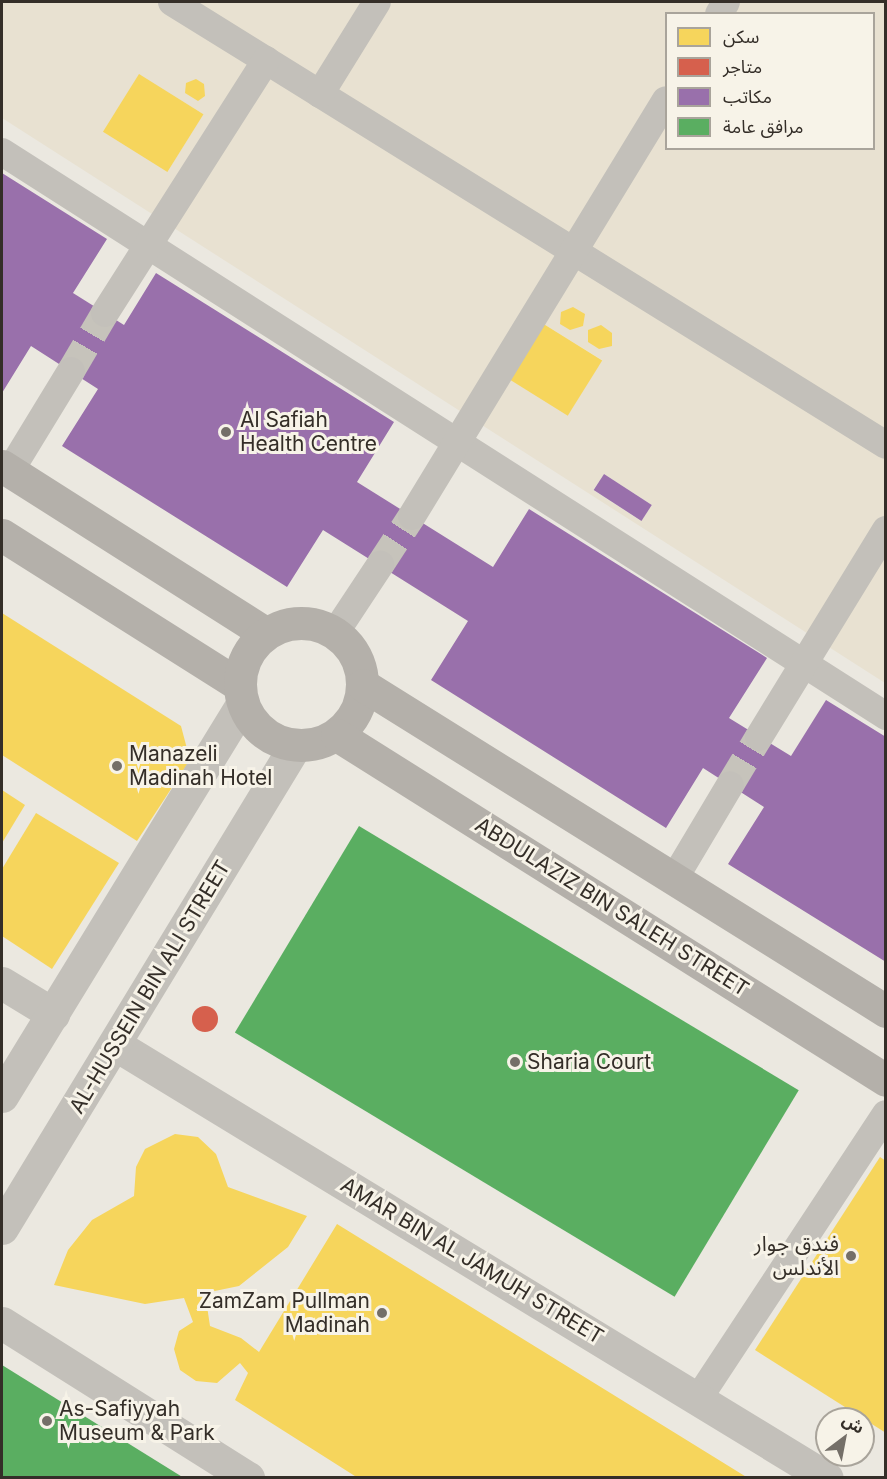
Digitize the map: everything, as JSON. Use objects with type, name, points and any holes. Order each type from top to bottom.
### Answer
[{"type":"main road","points":[[6,469],[266,633]]},
{"type":"main road","points":[[2,535],[241,695],[268,737],[295,746],[337,735],[359,704],[363,685],[360,665],[335,633],[300,622],[266,633],[247,656],[241,695]]},
{"type":"main road","points":[[363,685],[885,1011]]},
{"type":"main road","name":"ABDULAZIZ BIN SALEH STREET","points":[[337,735],[885,1080]]},
{"type":"street","points":[[172,2],[885,445]]},
{"type":"street","points":[[320,94],[378,2]]},
{"type":"street","points":[[105,313],[266,60]]},
{"type":"street","points":[[412,516],[665,102]]},
{"type":"street","points":[[2,152],[885,716]]},
{"type":"street","points":[[6,469],[71,371]]},
{"type":"street","points":[[759,736],[885,530]]},
{"type":"street","points":[[335,633],[380,565]]},
{"type":"street","points":[[2,1096],[241,695]]},
{"type":"street","name":"AL-HUSSEIN BIN ALI STREET","points":[[2,1228],[117,1045],[295,746]]},
{"type":"street","points":[[674,879],[730,785]]},
{"type":"street","points":[[2,983],[52,1014]]},
{"type":"street","name":"AMAR BIN AL JAMUH STREET","points":[[117,1045],[827,1478]]},
{"type":"street","points":[[698,1399],[885,1113]]},
{"type":"street","points":[[2,1323],[248,1478]]},
{"type":"shaded area","points":[[2,2],[885,2],[885,683],[2,118]],"holes":[[[139,75],[203,114],[168,171],[104,132]],[[542,323],[602,360],[568,415],[508,378]],[[604,474],[652,505],[641,521],[593,490]]]},
{"type":"building: سكن","points":[[139,74],[203,114],[167,172],[103,132]]},
{"type":"building: سكن","points":[[196,79],[204,84],[205,96],[198,101],[185,93],[186,83]]},
{"type":"building: سكن","points":[[573,307],[585,314],[583,326],[570,330],[560,324],[561,312]]},
{"type":"building: سكن","points":[[542,323],[602,361],[568,416],[508,378]]},
{"type":"building: سكن","points":[[601,325],[612,333],[612,346],[599,349],[588,342],[588,330]]},
{"type":"building: سكن","points":[[2,613],[181,726],[190,760],[137,841],[2,755]]},
{"type":"building: سكن","points":[[2,790],[25,805],[2,843]]},
{"type":"building: سكن","points":[[36,813],[119,863],[52,969],[2,936],[2,869]]},
{"type":"building: سكن","name":"ZamZam Pullman Madinah","points":[[175,1134],[198,1137],[216,1154],[228,1187],[307,1216],[288,1247],[239,1286],[205,1293],[210,1326],[241,1338],[259,1352],[337,1224],[748,1478],[358,1478],[235,1400],[248,1373],[240,1363],[217,1383],[196,1381],[180,1370],[174,1349],[179,1331],[193,1322],[184,1298],[145,1304],[54,1285],[68,1250],[92,1220],[134,1196],[136,1167],[145,1149]]},
{"type":"building: سكن","name":"فندق جوار الأندلس","points":[[880,1157],[886,1161],[886,1433],[875,1426],[875,1407],[845,1407],[755,1350]]},
{"type":"building: متاجر","points":[[205,1006],[214,1010],[218,1019],[214,1028],[205,1032],[196,1028],[192,1019],[196,1010]]},
{"type":"building: مكاتب","points":[[2,173],[107,239],[73,293],[124,325],[156,273],[394,422],[357,482],[493,567],[529,509],[767,658],[729,718],[791,756],[826,700],[886,737],[886,962],[728,864],[764,807],[703,768],[666,828],[431,680],[468,621],[323,530],[287,587],[62,446],[98,389],[31,346],[2,393]]},
{"type":"building: مكاتب","points":[[604,474],[652,505],[641,521],[594,490]]},
{"type":"building: مرافق عامة","name":"Sharia Court","points":[[359,826],[799,1090],[675,1297],[235,1033]]},
{"type":"building: مرافق عامة","name":"As-Safiyyah Museum & Park","points":[[2,1365],[184,1478],[2,1478]]},
{"type":"tunnel","points":[[71,371],[105,313]]},
{"type":"tunnel","points":[[380,565],[412,516]]},
{"type":"tunnel","points":[[730,785],[759,737]]},
{"type":"place","name":"Al Safiah Health Centre","points":[[226,432]]},
{"type":"place","name":"Manazeli Madinah Hotel","points":[[117,766]]},
{"type":"place","name":"Sharia Court","points":[[515,1062]]},
{"type":"place","name":"فندق جوار الأندلس","points":[[851,1256]]},
{"type":"place","name":"ZamZam Pullman Madinah","points":[[382,1313]]},
{"type":"place","name":"As-Safiyyah Museum & Park","points":[[47,1421]]}]
